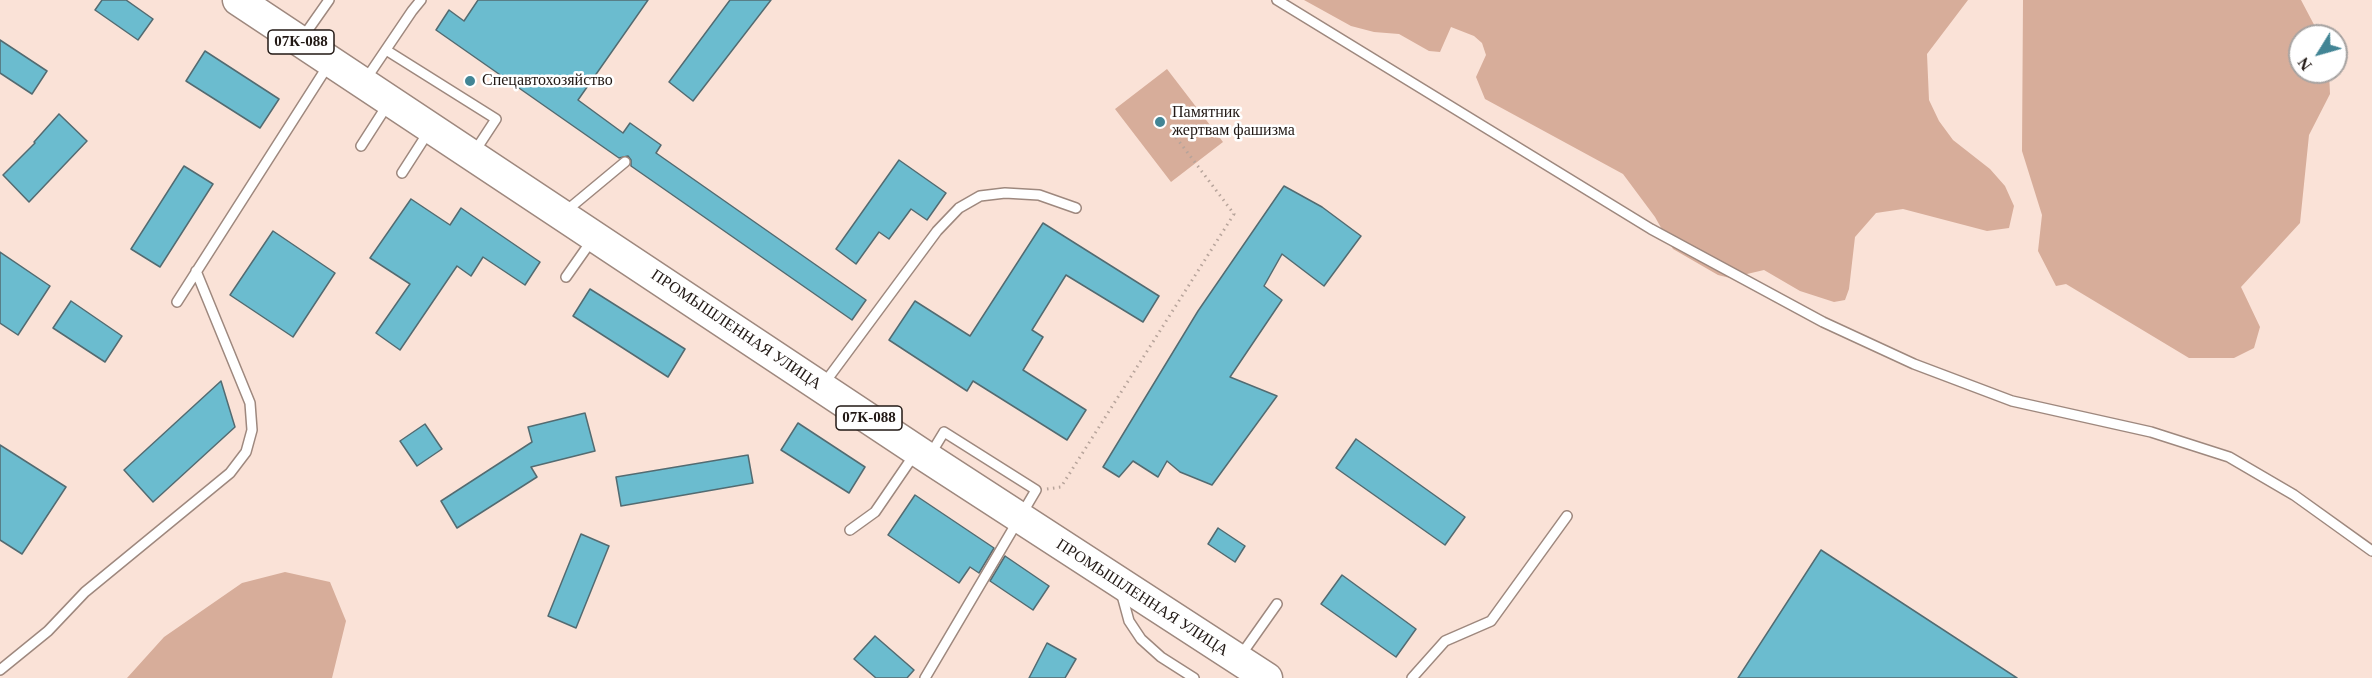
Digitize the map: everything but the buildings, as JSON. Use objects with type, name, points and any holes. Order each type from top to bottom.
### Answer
[{"type":"main road","name":"ПРОМЫШЛЕННАЯ УЛИЦА","points":[[238,0],[1020,518],[1267,678]]},
{"type":"lane","points":[[300,42],[329,0]]},
{"type":"lane","points":[[363,84],[411,11],[421,0]]},
{"type":"lane","points":[[1277,0],[1651,229],[1823,322],[1914,364],[2012,401],[2151,432],[2229,457],[2294,495],[2372,551]]},
{"type":"lane","points":[[386,50],[496,119],[472,156]]},
{"type":"lane","points":[[177,302],[330,62]]},
{"type":"lane","points":[[361,146],[390,102]]},
{"type":"lane","points":[[402,172],[430,129]]},
{"type":"lane","points":[[562,214],[625,162]]},
{"type":"lane","points":[[822,387],[937,231],[959,208],[980,196],[1005,193],[1039,195],[1076,208]]},
{"type":"lane","points":[[566,277],[595,236]]},
{"type":"lane","points":[[0,670],[48,631],[85,592],[230,473],[246,452],[252,430],[250,403],[196,271]]},
{"type":"lane","points":[[850,530],[875,512],[944,432],[1036,490],[925,678]]},
{"type":"lane","points":[[1412,678],[1445,640],[1491,621],[1567,516]]},
{"type":"lane","points":[[1127,588],[1123,599],[1129,621],[1141,639],[1161,657],[1194,678]]},
{"type":"lane","points":[[1238,659],[1277,604]]},
{"type":"path","points":[[1036,490],[1061,487],[1234,214],[1175,136]]},
{"type":"shaded area","points":[[1304,0],[1968,0],[1927,54],[1929,100],[1939,121],[1953,140],[1990,169],[2005,186],[2014,206],[2009,228],[1987,231],[1903,209],[1876,213],[1855,237],[1849,289],[1845,300],[1834,302],[1800,291],[1764,270],[1730,278],[1718,275],[1673,249],[1655,217],[1623,174],[1485,99],[1476,77],[1486,55],[1482,43],[1474,36],[1451,27],[1440,52],[1429,51],[1399,34],[1374,32],[1351,26]]},
{"type":"shaded area","points":[[2023,0],[2301,0],[2314,24],[2288,24],[2288,84],[2330,84],[2330,94],[2309,135],[2300,223],[2241,287],[2260,327],[2254,348],[2234,358],[2189,358],[2066,284],[2056,286],[2038,251],[2042,215],[2022,151]]},
{"type":"shaded area","points":[[1167,69],[1223,142],[1171,182],[1115,109]]},
{"type":"shaded area","points":[[285,572],[330,582],[346,621],[332,678],[127,678],[164,637],[242,583]]},
{"type":"place","name":"Спецавтохозяйство","points":[[470,81]]},
{"type":"place","name":"Памятник жертвам фашизма","points":[[1160,122]]}]
